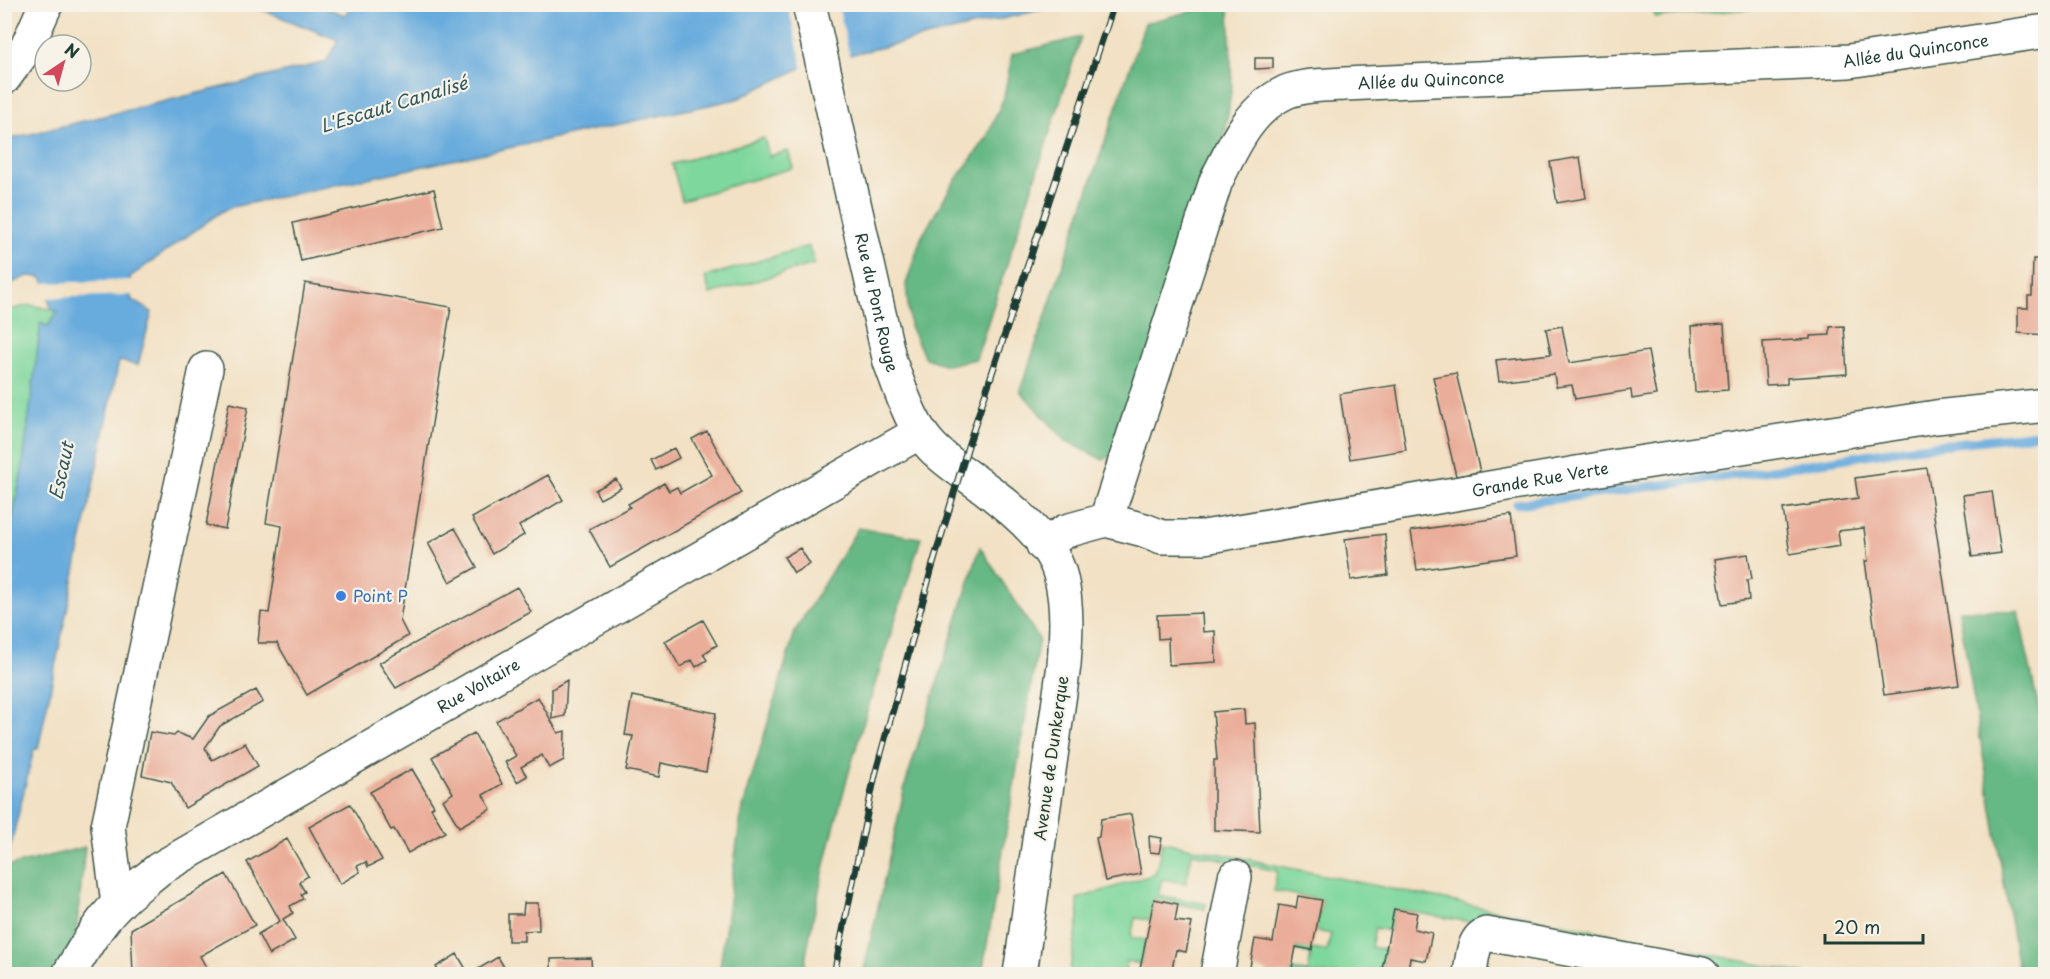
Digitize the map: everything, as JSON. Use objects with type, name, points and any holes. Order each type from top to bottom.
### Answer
[{"type":"street","points":[[4,78],[27,47],[46,4]]},
{"type":"street","name":"Rue du Pont Rouge","points":[[809,4],[890,362],[920,432],[947,460],[990,492],[1027,524],[1043,544]]},
{"type":"street","name":"Allée du Quinconce","points":[[1106,520],[1216,181],[1239,135],[1253,117],[1268,102],[1287,92],[1308,87],[1345,84],[1849,61],[2046,31]]},
{"type":"street","points":[[118,904],[108,826],[206,369]]},
{"type":"street","name":"Grande Rue Verte","points":[[1106,520],[1162,537],[1204,537],[1612,467],[1924,419],[2046,405]]},
{"type":"street","name":"Rue Voltaire","points":[[69,975],[88,959],[118,904],[159,869],[920,432]]},
{"type":"street","points":[[1043,544],[1066,531],[1106,520]]},
{"type":"street","name":"Avenue de Dunkerque","points":[[1020,975],[1064,665],[1067,621],[1061,578],[1054,560],[1043,544]]},
{"type":"street","points":[[1217,975],[1234,877]]},
{"type":"street","points":[[1470,975],[1476,944],[1478,939],[1486,934],[1702,975]]},
{"type":"green space","points":[[1653,4],[1802,4],[1802,5],[1655,17]]},
{"type":"green space","points":[[1213,5],[1229,5],[1232,85],[1225,135],[1117,453],[1103,460],[1066,441],[1020,391],[1145,23]]},
{"type":"green space","points":[[1081,37],[976,359],[947,365],[925,358],[910,326],[906,284],[921,238],[952,185],[986,139],[1004,97],[1012,54]]},
{"type":"green space","points":[[764,138],[769,156],[788,151],[793,168],[682,200],[672,164]]},
{"type":"green space","points":[[809,246],[814,264],[710,294],[705,277]]},
{"type":"green space","points":[[30,305],[58,311],[47,327],[42,323],[22,471],[7,542],[4,540],[4,311]]},
{"type":"green space","points":[[858,528],[921,538],[870,700],[839,809],[813,918],[803,974],[719,974],[741,814],[795,631]]},
{"type":"green space","points":[[980,547],[1039,639],[982,974],[863,974],[906,782]]},
{"type":"green space","points":[[1959,610],[2018,611],[2045,737],[2045,974],[2019,974]]},
{"type":"green space","points":[[1163,842],[1806,974],[1741,974],[1626,950],[1623,940],[1577,931],[1570,939],[1394,909],[1390,931],[1375,928],[1371,947],[1386,950],[1381,974],[1367,972],[1367,974],[1291,974],[1292,970],[1308,972],[1311,954],[1295,951],[1296,947],[1327,951],[1331,934],[1316,931],[1322,900],[1274,891],[1277,871],[1192,853],[1186,883],[1162,879],[1158,895],[1206,904],[1205,909],[1154,899],[1150,920],[1135,918],[1131,937],[1146,940],[1141,964],[1127,961],[1124,974],[1069,974],[1079,917],[1077,899],[1155,874]]},
{"type":"green space","points":[[85,847],[75,944],[58,974],[5,974],[5,867]]},
{"type":"water","points":[[351,4],[1061,5],[807,65],[737,99],[232,207],[221,212],[130,277],[131,299],[152,312],[138,365],[119,361],[38,749],[34,749],[5,870],[5,557],[22,471],[41,322],[47,327],[58,312],[51,309],[41,277],[28,276],[5,286],[5,140],[326,62],[338,40],[250,5],[319,5],[345,15]]},
{"type":"pier","points":[[788,5],[838,5],[850,58],[803,70]]},
{"type":"pier","points":[[133,280],[134,295],[45,298],[44,283]]},
{"type":"building","points":[[1255,58],[1273,58],[1273,68],[1255,69]]},
{"type":"building","points":[[1580,157],[1586,198],[1557,203],[1550,162]]},
{"type":"building","points":[[434,189],[443,227],[301,261],[293,223]]},
{"type":"building","points":[[2033,259],[2046,259],[2046,335],[2018,333],[2018,308],[2028,308],[2028,296],[2032,296]]},
{"type":"building","points":[[305,283],[451,307],[400,620],[408,636],[307,695],[277,643],[258,643],[261,612],[269,613],[282,526],[266,523]]},
{"type":"building","points":[[1724,324],[1728,390],[1695,392],[1691,326]]},
{"type":"building","points":[[1562,326],[1569,363],[1648,351],[1656,395],[1632,399],[1631,390],[1575,399],[1572,385],[1556,387],[1554,374],[1499,381],[1496,360],[1551,354],[1546,329]]},
{"type":"building","points":[[1844,326],[1847,374],[1787,378],[1787,384],[1766,385],[1763,342],[1810,339],[1810,336],[1830,335],[1830,327]]},
{"type":"building","points":[[1456,373],[1480,472],[1456,476],[1433,377]]},
{"type":"building","points":[[1396,385],[1406,450],[1350,459],[1340,394]]},
{"type":"building","points":[[229,403],[248,407],[225,529],[206,525]]},
{"type":"building","points":[[707,431],[741,493],[610,567],[589,529],[630,507],[628,504],[664,483],[669,491],[677,487],[680,493],[712,475],[692,439]]},
{"type":"building","points":[[674,448],[679,458],[656,470],[651,460]]},
{"type":"building","points":[[1927,468],[1959,685],[1884,695],[1865,561],[1868,561],[1864,528],[1838,531],[1840,546],[1790,554],[1783,509],[1858,498],[1855,478]]},
{"type":"building","points":[[548,475],[563,500],[519,526],[524,535],[492,554],[472,518]]},
{"type":"building","points":[[616,479],[621,488],[600,499],[595,490]]},
{"type":"building","points":[[1992,491],[2001,553],[1972,557],[1963,495]]},
{"type":"building","points":[[1511,516],[1516,556],[1417,570],[1411,531]]},
{"type":"building","points":[[455,528],[477,567],[450,582],[428,543]]},
{"type":"building","points":[[1385,534],[1388,575],[1351,580],[1345,539]]},
{"type":"building","points":[[800,548],[810,564],[794,573],[784,557]]},
{"type":"building","points":[[1748,554],[1752,579],[1747,580],[1749,600],[1722,604],[1715,559]]},
{"type":"building","points":[[517,587],[531,612],[396,688],[379,663]]},
{"type":"building","points":[[1202,613],[1203,632],[1215,631],[1216,662],[1169,665],[1168,638],[1158,639],[1157,615]]},
{"type":"building","points":[[703,620],[717,645],[703,654],[707,660],[696,667],[692,660],[680,667],[665,641]]},
{"type":"building","points":[[567,680],[565,716],[552,719],[552,689]]},
{"type":"building","points":[[256,690],[263,702],[220,726],[205,748],[212,760],[245,743],[258,766],[185,808],[171,782],[142,775],[150,732],[174,736],[177,733],[193,739],[209,716]]},
{"type":"building","points":[[632,696],[716,713],[706,772],[661,763],[659,777],[626,770],[633,736],[625,735]]},
{"type":"building","points":[[538,697],[558,733],[565,731],[564,760],[549,768],[542,755],[521,767],[527,776],[517,782],[505,762],[516,756],[496,721]]},
{"type":"building","points":[[1244,709],[1245,724],[1255,723],[1260,832],[1214,830],[1214,760],[1217,760],[1213,712]]},
{"type":"building","points":[[474,733],[502,784],[483,795],[491,809],[459,827],[443,800],[453,793],[432,757]]},
{"type":"building","points":[[412,769],[434,806],[431,808],[445,832],[408,853],[394,829],[391,830],[370,792]]},
{"type":"building","points":[[350,804],[382,860],[368,867],[366,862],[357,866],[360,872],[340,884],[309,827]]},
{"type":"building","points":[[1131,814],[1141,874],[1105,881],[1096,838],[1099,837],[1101,819]]},
{"type":"building","points":[[1149,836],[1162,838],[1159,853],[1150,852]]},
{"type":"building","points":[[287,839],[308,876],[299,882],[305,892],[301,894],[303,899],[290,906],[293,913],[283,919],[295,940],[269,955],[258,934],[280,921],[247,862]]},
{"type":"building","points":[[226,874],[255,925],[200,956],[207,969],[177,971],[177,974],[133,974],[131,929]]},
{"type":"building","points":[[1298,896],[1322,900],[1312,950],[1296,947],[1291,974],[1266,974],[1267,971],[1250,967],[1255,939],[1273,942],[1279,905],[1296,908]]},
{"type":"building","points":[[1154,899],[1178,904],[1175,921],[1192,923],[1186,952],[1176,950],[1171,974],[1139,974]]},
{"type":"building","points":[[524,903],[538,903],[539,930],[524,931],[524,941],[508,941],[508,914],[523,914]]},
{"type":"building","points":[[1394,909],[1417,913],[1414,929],[1432,933],[1426,961],[1410,958],[1407,974],[1381,974]]},
{"type":"building","points":[[457,954],[469,974],[441,974],[436,967]]},
{"type":"building","points":[[498,957],[508,974],[470,974]]},
{"type":"building","points":[[591,958],[592,974],[551,974],[551,959]]},
{"type":"waterway","points":[[1517,504],[1752,473],[1903,449],[2046,433]]},
{"type":"railway","points":[[834,974],[875,775],[933,564],[968,446],[1114,4]]},
{"type":"place","name":"Point P","points":[[341,596]]},
{"type":"water label","name":"L'Escaut Canalisé","points":[[394,105]]},
{"type":"water label","name":"Escaut","points":[[62,471]]}]
